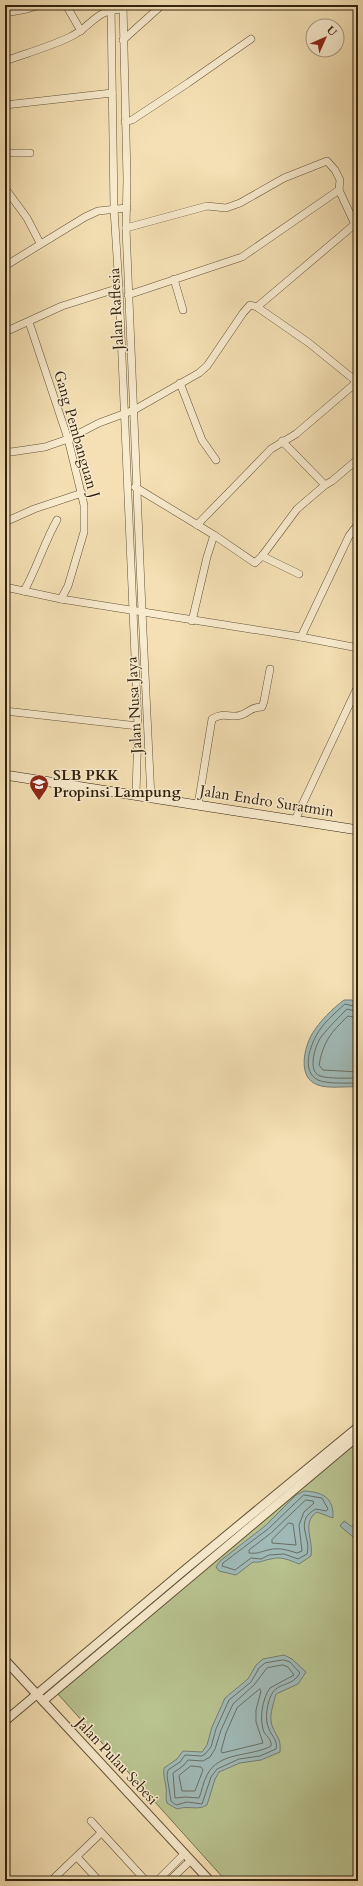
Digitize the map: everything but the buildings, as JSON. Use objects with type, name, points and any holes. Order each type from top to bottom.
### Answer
[{"type":"main road","name":"Jalan Endro Suratmin","points":[[5,775],[358,830]]},
{"type":"street","points":[[5,13],[40,5]]},
{"type":"street","points":[[66,5],[81,31]]},
{"type":"street","points":[[123,40],[162,5]]},
{"type":"street","points":[[5,61],[50,46],[81,31],[106,10],[117,8]]},
{"type":"street","name":"Jalan Raflesia","points":[[117,8],[123,40],[126,208],[123,271],[119,288],[129,411],[142,611]]},
{"type":"street","name":"Jalan Raflesia","points":[[117,8],[112,93],[115,209],[123,271],[128,295],[129,411]]},
{"type":"street","points":[[125,122],[132,120],[188,84],[251,39]]},
{"type":"street","points":[[5,105],[112,93]]},
{"type":"street","points":[[5,153],[30,153]]},
{"type":"street","points":[[126,228],[207,206],[226,208],[240,203],[284,178],[327,161],[340,180],[339,190],[356,227],[257,307]]},
{"type":"street","points":[[5,188],[27,218],[40,243]]},
{"type":"street","points":[[128,295],[242,257],[339,190]]},
{"type":"street","points":[[5,266],[40,243],[98,211],[126,208]]},
{"type":"street","points":[[174,279],[183,310]]},
{"type":"street","points":[[5,332],[62,306],[119,288]]},
{"type":"street","points":[[5,450],[11,452],[45,446],[68,439],[99,423],[129,411],[199,373],[207,366],[247,308],[250,305],[257,307],[309,343],[357,381],[296,434],[270,449],[197,525]]},
{"type":"street","name":"Gang Pembanguan J","points":[[29,322],[68,439],[82,494],[85,520],[84,532],[68,586],[61,599]]},
{"type":"street","points":[[180,383],[202,440],[216,460]]},
{"type":"street","points":[[282,441],[325,485]]},
{"type":"street","points":[[133,487],[214,535],[255,563],[262,556],[297,509],[358,459]]},
{"type":"street","name":"Jalan Raflesia","points":[[132,611],[133,487]]},
{"type":"street","points":[[5,522],[34,509],[82,494]]},
{"type":"street","points":[[24,591],[57,520]]},
{"type":"street","points":[[301,637],[346,543],[358,524]]},
{"type":"street","points":[[192,621],[207,557],[214,535]]},
{"type":"street","points":[[262,556],[299,574]]},
{"type":"street","points":[[5,587],[61,599],[132,611],[142,611],[192,621],[301,637],[358,648]]},
{"type":"street","name":"Jalan Nusa Jaya","points":[[132,611],[138,726],[136,795]]},
{"type":"street","name":"Jalan Nusa Jaya","points":[[142,611],[151,798]]},
{"type":"street","points":[[198,805],[212,719],[219,715],[240,716],[252,707],[262,706],[270,668]]},
{"type":"street","points":[[358,672],[358,677]]},
{"type":"street","points":[[295,820],[358,686]]},
{"type":"street","points":[[5,711],[138,726]]},
{"type":"street","points":[[5,1720],[358,1427]]},
{"type":"street","points":[[43,1701],[358,1436]]},
{"type":"street","name":"Jalan Pulau Sebesi","points":[[5,1660],[210,1881]]},
{"type":"street","points":[[91,1820],[101,1833],[146,1881]]},
{"type":"street","points":[[51,1881],[101,1833]]},
{"type":"street","points":[[157,1881],[184,1854]]},
{"type":"street","points":[[76,1857],[99,1881]]},
{"type":"street","points":[[169,1881],[190,1860]]},
{"type":"green space","points":[[358,1438],[358,1881],[226,1881],[57,1693]]},
{"type":"water","points":[[344,1000],[352,1000],[358,1004],[358,1087],[332,1087],[318,1085],[311,1081],[307,1076],[305,1069],[305,1054],[309,1040],[319,1024]]},
{"type":"water","points":[[304,1491],[321,1494],[326,1497],[329,1500],[333,1511],[333,1518],[317,1512],[312,1516],[309,1526],[311,1556],[299,1564],[278,1558],[253,1562],[236,1575],[219,1571],[216,1567],[220,1561],[265,1526],[296,1495]]},
{"type":"water","points":[[344,1521],[351,1526],[358,1525],[358,1541],[340,1526]]},
{"type":"water","points":[[284,1655],[292,1659],[306,1672],[298,1684],[276,1694],[271,1720],[280,1742],[280,1752],[261,1760],[240,1763],[219,1772],[215,1779],[207,1805],[204,1807],[177,1809],[167,1803],[164,1768],[177,1759],[183,1751],[202,1752],[207,1745],[212,1727],[225,1698],[248,1679],[256,1665],[263,1659]]},
{"type":"place","name":"SLB PKK Propinsi Lampung","points":[[39,801]]}]
